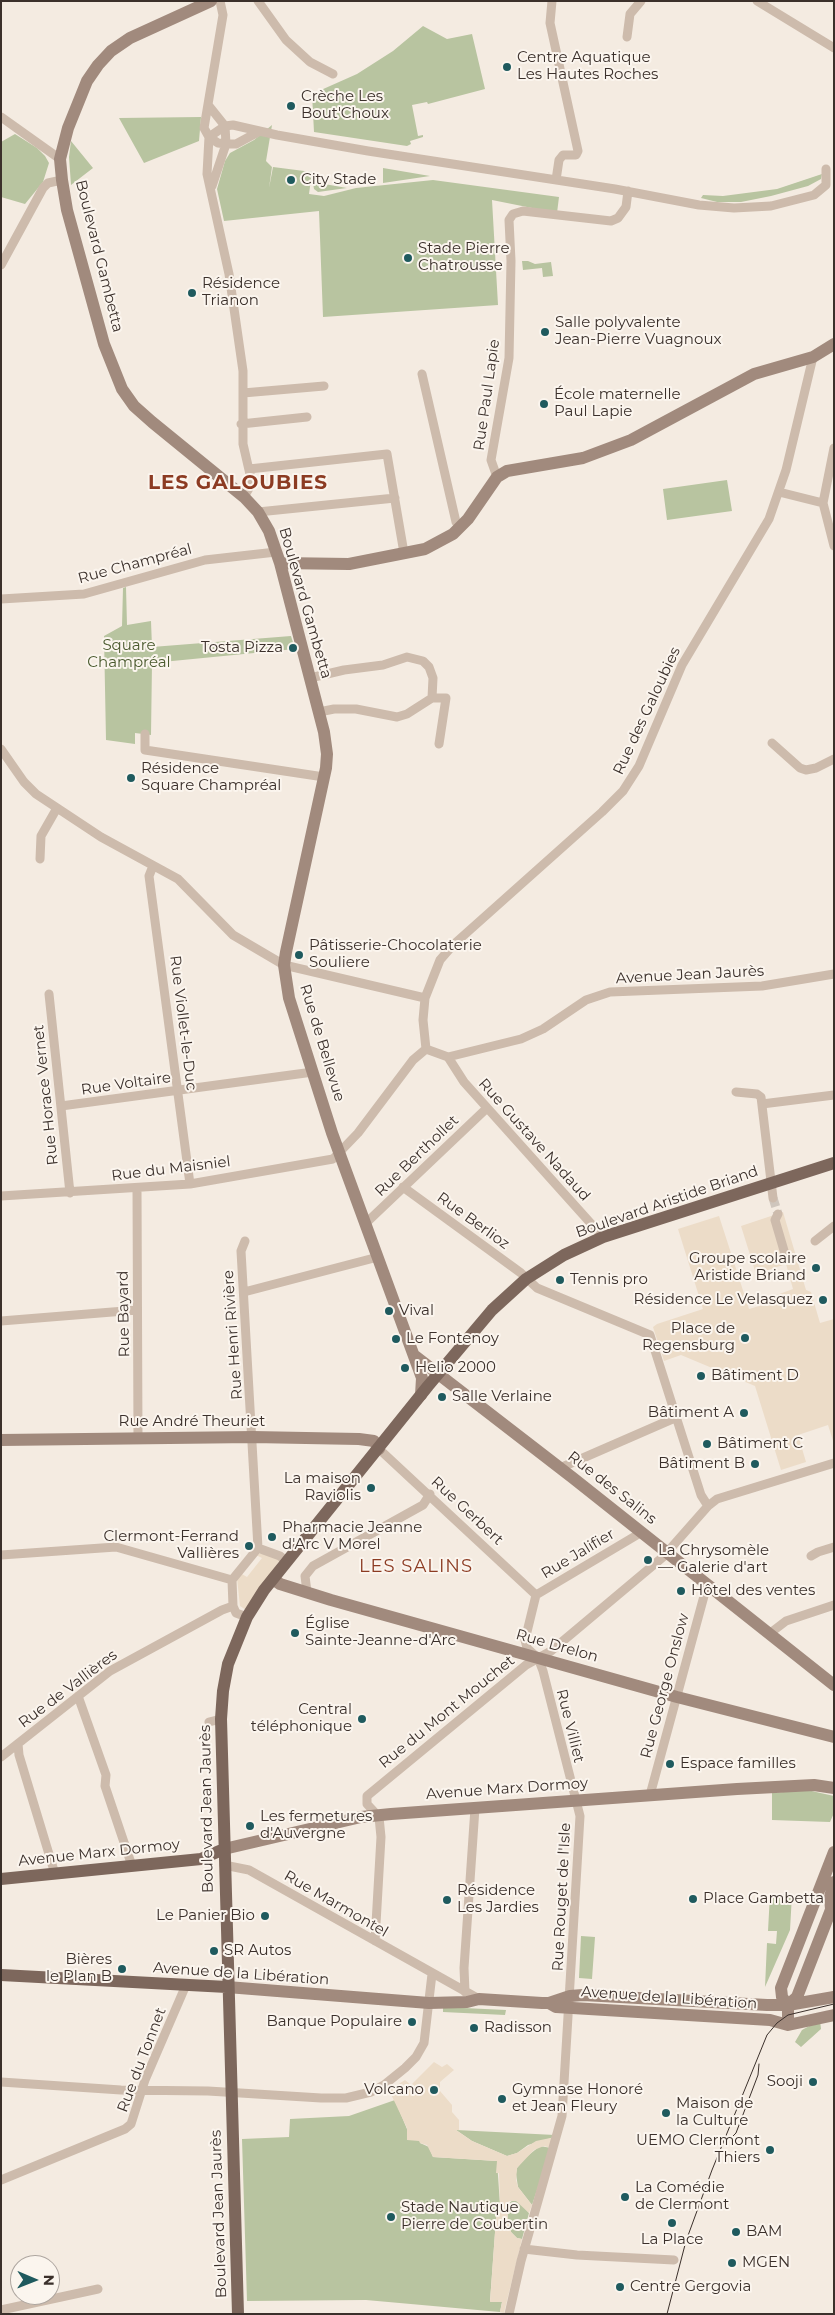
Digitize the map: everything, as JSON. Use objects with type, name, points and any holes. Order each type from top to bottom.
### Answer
[{"type":"main road","name":"Boulevard Gambetta","points":[[211,1],[130,38],[111,51],[98,65],[76,105],[60,159],[67,210],[104,344],[125,393],[134,406],[152,422],[244,496],[258,512],[270,534],[278,558],[326,746],[324,777],[284,965]]},
{"type":"main road","points":[[278,558],[349,564],[424,549],[438,543],[460,527],[497,478],[517,468],[583,458],[632,440],[754,374],[813,357],[834,344]]},
{"type":"main road","name":"Rue de Bellevue","points":[[284,965],[289,998],[339,1151],[415,1356],[422,1378],[421,1395]]},
{"type":"main road","name":"Boulevard Aristide Briand","points":[[438,1375],[492,1310],[526,1279],[564,1255],[603,1237],[834,1163]]},
{"type":"main road","points":[[415,1356],[438,1375]]},
{"type":"main road","name":"Boulevard Jean Jaurès","points":[[238,2314],[224,1849],[215,1721],[228,1664],[247,1617],[273,1579],[438,1375]]},
{"type":"main road","name":"Rue des Salins","points":[[438,1375],[642,1532],[834,1685]]},
{"type":"main road","name":"Rue André Theuriet","points":[[1,1440],[253,1437],[367,1439],[374,1441],[379,1449]]},
{"type":"main road","name":"Rue Drelon","points":[[273,1579],[280,1584],[307,1592],[677,1697],[833,1736]]},
{"type":"main road","name":"Avenue Marx Dormoy","points":[[1,1879],[201,1859],[224,1849],[361,1817],[650,1795],[827,1787],[834,1781]]},
{"type":"main road","points":[[788,2015],[781,1988],[834,1852]]},
{"type":"main road","name":"Avenue Marx Dormoy","points":[[201,1859],[224,1865]]},
{"type":"main road","points":[[788,2015],[833,1907],[830,1897],[834,1882]]},
{"type":"main road","name":"Avenue de la Libération","points":[[1,1975],[186,1985],[429,2003],[467,2002],[479,1999],[549,2003],[556,2007],[570,2002],[788,2015]]},
{"type":"main road","points":[[788,2015],[834,1998]]},
{"type":"main road","name":"Avenue de la Libération","points":[[570,2002],[763,2020],[788,2015]]},
{"type":"main road","points":[[788,2015],[834,2015]]},
{"type":"street","points":[[220,1],[223,15],[204,128],[209,137],[218,143],[226,144],[236,144],[260,131]]},
{"type":"street","points":[[258,1],[286,40],[310,62],[333,74]]},
{"type":"street","points":[[552,1],[550,23],[578,151],[576,155],[563,154],[559,160],[556,180]]},
{"type":"street","points":[[627,37],[630,14],[640,1]]},
{"type":"street","points":[[756,1],[834,48]]},
{"type":"street","points":[[209,106],[225,126],[226,144],[212,187]]},
{"type":"street","points":[[1,117],[60,159]]},
{"type":"street","points":[[209,137],[225,126],[234,124],[260,131],[368,151],[628,191],[699,205],[734,208],[771,206],[814,195],[826,185],[826,169]]},
{"type":"street","points":[[209,137],[207,174],[212,187],[230,274],[243,371],[243,444],[252,483],[244,496]]},
{"type":"street","points":[[1,265],[43,188],[48,183],[62,180]]},
{"type":"street","name":"Rue Paul Lapie","points":[[497,478],[491,460],[509,358],[512,261],[509,220],[513,214],[523,212],[611,221],[618,218],[626,207],[628,191]]},
{"type":"street","name":"Rue des Galoubies","points":[[426,1049],[423,1020],[425,998],[440,960],[453,945],[602,812],[630,782],[639,766],[682,665],[769,519],[779,492],[813,357]]},
{"type":"street","points":[[422,374],[456,522],[460,527]]},
{"type":"street","points":[[243,393],[324,386]]},
{"type":"street","points":[[242,424],[307,418]]},
{"type":"street","points":[[834,448],[823,503],[834,546]]},
{"type":"street","points":[[249,469],[387,454],[404,553]]},
{"type":"street","points":[[779,492],[823,503]]},
{"type":"street","points":[[258,512],[394,498]]},
{"type":"street","name":"Rue Champréal","points":[[1,599],[84,594],[205,560],[278,558]]},
{"type":"street","points":[[310,678],[344,670],[383,665],[407,657],[415,658],[429,667],[433,678],[432,698]]},
{"type":"street","points":[[318,712],[356,709],[398,717],[407,714],[432,698],[446,698],[439,744]]},
{"type":"street","points":[[145,734],[145,750],[324,777]]},
{"type":"street","points":[[772,743],[800,768],[806,770],[816,768],[834,759]]},
{"type":"street","points":[[1,748],[24,782],[36,794],[101,837],[178,879],[232,936],[284,965],[425,998]]},
{"type":"street","points":[[40,859],[41,836],[57,808]]},
{"type":"street","name":"Rue Viollet-le-Duc","points":[[154,866],[150,876],[190,1184]]},
{"type":"street","name":"Avenue Jean Jaurès","points":[[448,1057],[532,1035],[586,1000],[610,992],[762,986],[834,974]]},
{"type":"street","name":"Rue Horace Vernet","points":[[49,994],[70,1193]]},
{"type":"street","points":[[339,1151],[358,1133],[413,1060],[426,1049],[448,1057]]},
{"type":"street","name":"Rue Gustave Nadaud","points":[[448,1057],[460,1078],[603,1237]]},
{"type":"street","name":"Rue Voltaire","points":[[61,1106],[313,1072]]},
{"type":"street","points":[[736,1092],[757,1094],[761,1097],[773,1198]]},
{"type":"street","points":[[762,1104],[834,1094]]},
{"type":"street","name":"Rue Berthollet","points":[[366,1223],[487,1108]]},
{"type":"street","name":"Rue du Maisniel","points":[[1,1196],[190,1184],[333,1159],[339,1151]]},
{"type":"street","name":"Rue Berlioz","points":[[403,1187],[544,1292],[650,1335],[701,1495],[708,1506]]},
{"type":"street","name":"Rue Bayard","points":[[137,1188],[138,1438]]},
{"type":"street","points":[[778,1214],[775,1220],[785,1254]]},
{"type":"street","points":[[815,1241],[834,1226]]},
{"type":"street","name":"Rue Henri Rivière","points":[[245,1241],[241,1250],[258,1548]]},
{"type":"street","points":[[244,1292],[378,1256]]},
{"type":"street","points":[[1,1321],[137,1310]]},
{"type":"street","points":[[560,1468],[677,1417]]},
{"type":"street","name":"Rue Gerbert","points":[[379,1449],[430,1494],[536,1595]]},
{"type":"street","points":[[708,1506],[717,1499],[834,1463]]},
{"type":"street","points":[[307,1592],[305,1576],[313,1566],[423,1505],[430,1494]]},
{"type":"street","name":"Rue du Mont Mouchet","points":[[361,1817],[368,1796],[374,1789],[538,1658],[550,1651],[668,1554],[708,1506]]},
{"type":"street","name":"Rue Jalifier","points":[[538,1658],[527,1648],[525,1640],[536,1595],[642,1532]]},
{"type":"street","points":[[1,1555],[116,1547],[232,1580]]},
{"type":"street","points":[[811,1556],[834,1547]]},
{"type":"street","points":[[247,1617],[236,1613],[233,1606],[232,1580],[258,1548],[280,1556],[287,1562]]},
{"type":"street","name":"Rue George Onslow","points":[[650,1795],[707,1585]]},
{"type":"street","points":[[769,1634],[786,1622],[834,1605]]},
{"type":"street","name":"Rue de Vallières","points":[[1,1757],[124,1662],[233,1606]]},
{"type":"street","name":"Rue Villiet","points":[[538,1658],[575,1800]]},
{"type":"street","points":[[78,1696],[106,1775],[105,1786],[132,1866]]},
{"type":"street","points":[[18,1744],[18,1755],[55,1874]]},
{"type":"street","name":"Rue Rouget de l'Isle","points":[[509,2314],[524,2249],[562,2116],[580,1833],[580,1816],[575,1800]]},
{"type":"street","points":[[366,1804],[379,1816],[381,1837],[375,1941]]},
{"type":"street","points":[[464,1992],[474,1808]]},
{"type":"street","name":"Rue Marmontel","points":[[224,1865],[249,1870],[432,1974]]},
{"type":"street","points":[[448,1982],[464,1968]]},
{"type":"street","points":[[1,2082],[121,2090],[208,2091],[231,2094],[321,2098],[346,2098],[370,2092],[392,2079],[416,2057],[424,2043],[432,1974]]},
{"type":"street","name":"Avenue de la Libération","points":[[432,1974],[479,1999]]},
{"type":"street","name":"Rue du Tonnet","points":[[1,2180],[131,2124],[142,2089],[186,1985]]},
{"type":"street","points":[[524,2249],[561,2254],[674,2260]]},
{"type":"street","points":[[1,2310],[98,2289]]},
{"type":"green space","points":[[423,26],[447,39],[472,34],[485,89],[428,104],[427,102],[412,105],[418,136],[423,135],[423,137],[410,141],[411,144],[407,146],[314,132],[312,94],[357,74],[393,51]]},
{"type":"green space","points":[[201,117],[199,141],[144,163],[119,118]]},
{"type":"green space","name":"Stade Pierre Chatrousse","points":[[272,125],[266,161],[272,167],[269,188],[273,167],[312,172],[309,194],[324,196],[356,188],[433,180],[559,197],[557,213],[492,200],[498,305],[323,317],[319,211],[224,221],[217,189],[225,161],[230,153],[254,140]]},
{"type":"green space","points":[[15,134],[37,148],[49,163],[43,182],[25,204],[1,197],[1,142]]},
{"type":"green space","points":[[71,141],[93,168],[71,185],[69,157]]},
{"type":"green space","points":[[383,168],[430,176],[383,183]]},
{"type":"green space","points":[[822,174],[821,179],[808,186],[741,202],[717,202],[701,198],[703,195],[723,196],[777,189]]},
{"type":"green space","points":[[313,182],[347,188],[318,192],[314,189]]},
{"type":"green space","points":[[522,261],[535,264],[551,262],[553,276],[543,277],[542,268],[523,270]]},
{"type":"green space","points":[[727,480],[732,511],[667,520],[663,489]]},
{"type":"green space","name":"Square Champréal","points":[[126,587],[127,625],[151,621],[152,647],[291,636],[295,649],[152,663],[151,735],[135,733],[135,744],[106,740],[104,636],[122,626],[123,588]]},
{"type":"green space","points":[[807,1790],[834,1796],[834,1813],[830,1822],[772,1820],[772,1793]]},
{"type":"green space","points":[[770,1894],[792,1894],[790,1930],[765,1987],[767,1943],[776,1944],[777,1931],[768,1931]]},
{"type":"green space","points":[[581,1936],[595,1937],[592,1979],[579,1978]]},
{"type":"green space","points":[[443,2007],[506,2010],[505,2015],[443,2012]]},
{"type":"green space","points":[[820,2020],[821,2029],[801,2047],[795,2042],[802,2030]]},
{"type":"green space","name":"Stade Nautique Pierre de Coubertin","points":[[395,2100],[409,2134],[420,2141],[420,2143],[429,2147],[433,2157],[497,2161],[500,2205],[497,2205],[490,2301],[502,2302],[500,2312],[366,2300],[247,2301],[242,2139],[289,2137],[290,2119],[349,2116]]},
{"type":"green space","points":[[456,2130],[555,2135],[555,2137],[528,2145],[517,2153],[507,2156],[472,2141]]},
{"type":"green space","points":[[540,2146],[551,2148],[532,2205],[518,2187],[516,2174],[517,2168],[525,2158]]},
{"type":"green space","points":[[513,2200],[520,2202],[529,2213],[522,2239],[517,2238],[511,2232],[508,2222],[507,2205]]},
{"type":"shaded area","name":"Place de Regensburg","points":[[783,1212],[806,1290],[811,1292],[820,1323],[834,1319],[834,1444],[828,1425],[798,1435],[806,1462],[781,1470],[755,1386],[681,1355],[664,1361],[653,1327],[703,1309],[678,1229],[719,1216],[749,1309],[773,1302],[771,1297],[793,1289],[786,1264],[756,1274],[741,1226]]},
{"type":"shaded area","points":[[262,1553],[280,1560],[246,1610],[240,1606],[237,1578],[240,1573],[247,1577],[262,1558],[256,1555]]},
{"type":"shaded area","points":[[434,2062],[442,2067],[447,2064],[454,2070],[440,2082],[440,2091],[452,2105],[452,2112],[459,2120],[459,2130],[456,2130],[472,2141],[507,2156],[517,2153],[536,2141],[555,2137],[551,2148],[544,2146],[534,2150],[517,2168],[516,2180],[518,2187],[532,2205],[529,2213],[516,2201],[509,2201],[507,2205],[508,2222],[511,2232],[517,2238],[522,2239],[504,2313],[500,2312],[502,2302],[490,2302],[497,2205],[500,2204],[499,2173],[496,2173],[497,2161],[433,2157],[427,2145],[419,2141],[407,2140],[407,2128],[389,2090],[405,2080],[411,2085]]},
{"type":"tunnel","points":[[773,1198],[778,1214]]},
{"type":"tram line","points":[[667,2314],[686,2241],[712,2170],[767,2035],[777,2023],[788,2015],[834,2004]]},
{"type":"tram line","points":[[729,2140],[736,2133],[758,2075],[759,2064]]},
{"type":"place","name":"Centre Aquatique Les Hautes Roches","points":[[507,67]]},
{"type":"place","name":"Crèche Les Bout'Choux","points":[[291,106]]},
{"type":"place","name":"City Stade","points":[[291,180]]},
{"type":"place","name":"Stade Pierre Chatrousse","points":[[408,258]]},
{"type":"place","name":"Résidence Trianon","points":[[192,293]]},
{"type":"place","name":"Salle polyvalente Jean-Pierre Vuagnoux","points":[[545,332]]},
{"type":"place","name":"École maternelle Paul Lapie","points":[[544,404]]},
{"type":"place","name":"Tosta Pizza","points":[[293,648]]},
{"type":"place","name":"Résidence Square Champréal","points":[[131,778]]},
{"type":"place","name":"Pâtisserie-Chocolaterie Souliere","points":[[299,955]]},
{"type":"place","name":"Groupe scolaire Aristide Briand","points":[[816,1268]]},
{"type":"place","name":"Tennis pro","points":[[560,1280]]},
{"type":"place","name":"Résidence Le Velasquez","points":[[823,1300]]},
{"type":"place","name":"Vival","points":[[389,1311]]},
{"type":"place","name":"Place de Regensburg","points":[[745,1338]]},
{"type":"place","name":"Le Fontenoy","points":[[396,1339]]},
{"type":"place","name":"Helio 2000","points":[[405,1368]]},
{"type":"place","name":"Bâtiment D","points":[[701,1376]]},
{"type":"place","name":"Salle Verlaine","points":[[442,1397]]},
{"type":"place","name":"Bâtiment A","points":[[744,1413]]},
{"type":"place","name":"Bâtiment C","points":[[707,1444]]},
{"type":"place","name":"Bâtiment B","points":[[755,1464]]},
{"type":"place","name":"La maison Raviolis","points":[[371,1488]]},
{"type":"place","name":"Pharmacie Jeanne d'Arc V Morel","points":[[272,1537]]},
{"type":"place","name":"Clermont-Ferrand Vallières","points":[[249,1546]]},
{"type":"place","name":"La Chrysomèle — Galerie d'art","points":[[648,1560]]},
{"type":"place","name":"Hôtel des ventes","points":[[681,1591]]},
{"type":"place","name":"Église Sainte-Jeanne-d'Arc","points":[[295,1633]]},
{"type":"place","name":"Central téléphonique","points":[[362,1719]]},
{"type":"place","name":"Espace familles","points":[[670,1764]]},
{"type":"place","name":"Les fermetures d'Auvergne","points":[[250,1826]]},
{"type":"place","name":"Place Gambetta","points":[[693,1899]]},
{"type":"place","name":"Résidence Les Jardies","points":[[447,1900]]},
{"type":"place","name":"Le Panier Bio","points":[[265,1916]]},
{"type":"place","name":"SR Autos","points":[[214,1951]]},
{"type":"place","name":"Bières le Plan B","points":[[122,1969]]},
{"type":"place","name":"Banque Populaire","points":[[412,2022]]},
{"type":"place","name":"Radisson","points":[[474,2028]]},
{"type":"place","name":"Sooji","points":[[813,2082]]},
{"type":"place","name":"Volcano","points":[[434,2090]]},
{"type":"place","name":"Gymnase Honoré et Jean Fleury","points":[[502,2099]]},
{"type":"place","name":"Maison de la Culture","points":[[666,2113]]},
{"type":"place","name":"UEMO Clermont Thiers","points":[[770,2150]]},
{"type":"place","name":"La Comédie de Clermont","points":[[625,2197]]},
{"type":"place","name":"Stade Nautique Pierre de Coubertin","points":[[391,2217]]},
{"type":"place","name":"La Place","points":[[672,2223]]},
{"type":"place","name":"BAM","points":[[736,2232]]},
{"type":"place","name":"MGEN","points":[[732,2263]]},
{"type":"place","name":"Centre Gergovia","points":[[620,2287]]},
{"type":"district","name":"LES GALOUBIES","points":[[238,483]]},
{"type":"district","name":"LES SALINS","points":[[416,1567]]}]
